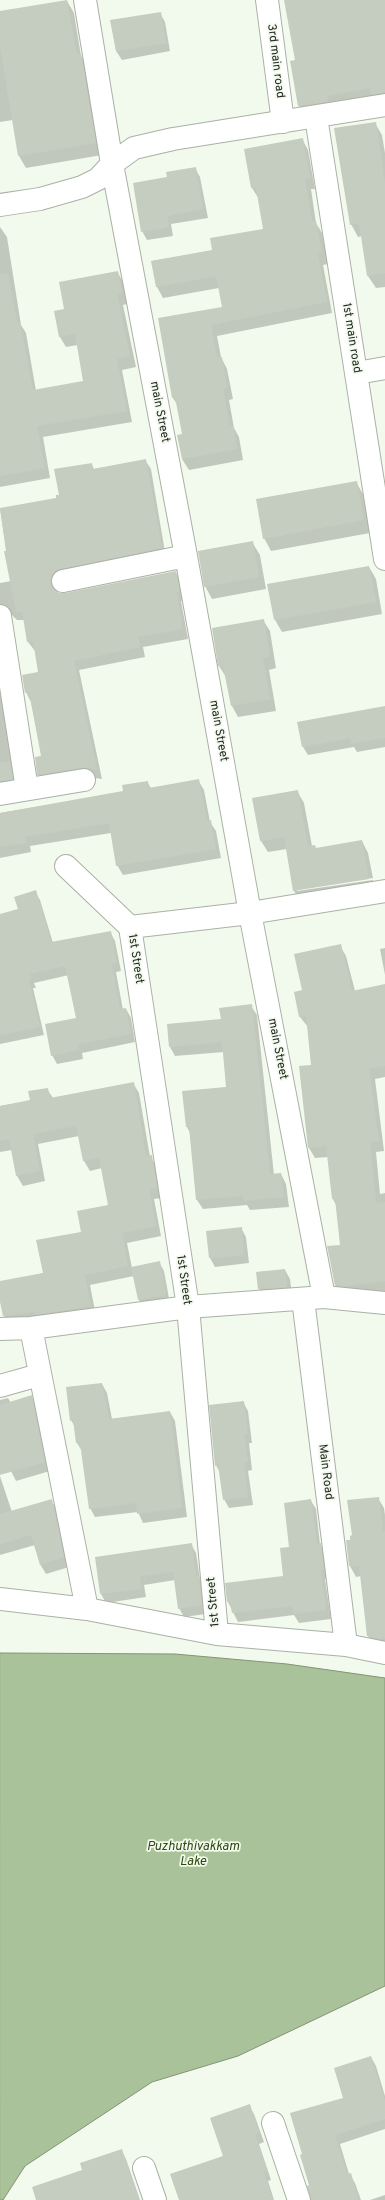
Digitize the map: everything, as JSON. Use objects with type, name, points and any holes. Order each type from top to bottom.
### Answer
[{"type":"street","name":"main Street","points":[[84,0],[112,164],[186,556],[250,913],[324,1297]]},
{"type":"street","name":"3rd main road","points":[[267,0],[283,122]]},
{"type":"street","points":[[0,205],[40,199],[82,187],[98,179],[112,164],[134,148],[385,105]]},
{"type":"street","name":"1st main road","points":[[316,117],[385,559]]},
{"type":"street","points":[[357,373],[385,368]]},
{"type":"street","points":[[63,581],[186,556]]},
{"type":"street","points":[[0,619],[7,701],[27,790]]},
{"type":"street","points":[[0,794],[84,780]]},
{"type":"street","points":[[66,866],[130,927],[250,913],[385,891]]},
{"type":"street","name":"1st Street","points":[[130,927],[188,1307],[217,1634]]},
{"type":"street","points":[[0,1329],[31,1328],[188,1307],[324,1297],[385,1303]]},
{"type":"street","name":"Main Road","points":[[303,1299],[346,1645]]},
{"type":"street","points":[[31,1328],[39,1375],[87,1609]]},
{"type":"street","points":[[0,1386],[39,1375]]},
{"type":"street","points":[[0,1599],[87,1609],[217,1634],[346,1645],[385,1653]]},
{"type":"street","points":[[273,2123],[299,2200]]},
{"type":"street","points":[[144,2168],[155,2200]]},
{"type":"water","name":"Puzhuthivakkam Lake","points":[[0,1653],[175,1654],[287,1664],[385,1678],[385,1986],[238,2056],[152,2082],[25,2166],[3,2200],[0,2200]]},
{"type":"building","points":[[67,0],[77,55],[81,54],[96,143],[18,156],[0,47],[0,11]]},
{"type":"building","points":[[284,0],[385,0],[385,92],[371,95],[370,88],[327,96],[328,102],[298,106],[290,61],[295,60]]},
{"type":"building","points":[[161,12],[166,43],[116,51],[110,20]]},
{"type":"building","points":[[376,122],[385,183],[385,273],[367,276],[359,223],[350,225],[334,128]]},
{"type":"building","points":[[303,138],[310,178],[305,179],[312,221],[316,221],[322,253],[318,254],[327,302],[211,325],[217,357],[222,357],[227,388],[223,389],[230,426],[233,425],[237,449],[182,459],[177,435],[182,434],[175,397],[172,398],[158,318],[222,307],[216,276],[156,287],[151,261],[212,250],[210,238],[263,229],[256,188],[251,188],[244,149]]},
{"type":"building","points":[[196,167],[203,209],[167,216],[169,227],[141,232],[133,183],[167,177],[166,172]]},
{"type":"building","points":[[118,271],[122,293],[117,294],[130,356],[117,359],[127,411],[37,426],[45,468],[0,476],[0,274],[8,273],[17,322],[20,322],[33,390],[83,381],[75,334],[59,337],[54,311],[64,309],[59,282]]},
{"type":"building","points":[[146,459],[162,548],[61,569],[55,571],[51,577],[51,584],[59,593],[65,593],[176,571],[180,591],[177,592],[183,629],[138,637],[140,647],[74,661],[97,770],[82,768],[37,775],[35,757],[41,756],[29,692],[25,693],[22,675],[38,672],[33,641],[27,642],[22,611],[16,612],[4,551],[6,551],[0,508],[56,498],[56,495],[59,495],[54,469],[92,463],[93,469]]},
{"type":"building","points":[[357,481],[364,520],[263,539],[256,499]]},
{"type":"building","points":[[253,541],[259,577],[204,587],[198,551]]},
{"type":"building","points":[[369,566],[376,602],[274,620],[267,584]]},
{"type":"building","points":[[264,619],[270,657],[263,658],[270,699],[231,706],[223,666],[218,666],[212,628]]},
{"type":"building","points":[[385,706],[385,738],[351,744],[350,738],[302,747],[297,722]]},
{"type":"building","points":[[10,761],[13,779],[0,781],[0,763]]},
{"type":"building","points":[[199,779],[207,821],[211,820],[216,849],[116,866],[109,823],[25,837],[26,843],[0,847],[0,813],[123,791],[122,785],[148,781],[149,788]]},
{"type":"building","points":[[298,790],[308,846],[315,845],[316,848],[362,840],[369,879],[293,891],[284,837],[260,841],[252,798]]},
{"type":"building","points":[[36,890],[51,942],[111,931],[117,963],[112,964],[120,1009],[126,1008],[131,1034],[78,1044],[79,1050],[51,1056],[45,1024],[76,1018],[65,966],[30,974],[31,979],[29,980],[40,1027],[0,1035],[0,914],[18,909],[14,897]]},
{"type":"building","points":[[341,944],[352,991],[385,984],[385,1066],[369,1069],[379,1141],[370,1142],[376,1203],[385,1202],[385,1281],[344,1286],[335,1285],[327,1246],[340,1245],[335,1199],[332,1199],[326,1146],[308,1148],[299,1066],[311,1065],[306,1016],[299,1017],[294,992],[302,990],[294,954]]},
{"type":"building","points":[[252,1004],[270,1174],[281,1173],[284,1197],[244,1201],[243,1196],[196,1200],[189,1127],[186,1127],[182,1091],[226,1087],[222,1042],[169,1047],[167,1024],[221,1019],[219,1008]]},
{"type":"building","points":[[134,1082],[146,1156],[152,1155],[157,1188],[149,1189],[156,1226],[122,1233],[128,1266],[85,1275],[91,1306],[35,1315],[34,1312],[3,1316],[0,1302],[0,1281],[43,1273],[36,1240],[81,1232],[77,1211],[108,1205],[99,1158],[83,1161],[76,1126],[33,1134],[40,1171],[16,1176],[9,1139],[0,1141],[0,1106],[30,1100],[28,1091],[48,1088],[50,1098]]},
{"type":"building","points":[[242,1227],[244,1255],[209,1258],[206,1231]]},
{"type":"building","points":[[160,1261],[166,1295],[138,1300],[131,1267]]},
{"type":"building","points":[[285,1269],[287,1287],[258,1289],[256,1272]]},
{"type":"building","points":[[102,1383],[109,1419],[170,1411],[182,1508],[137,1514],[136,1503],[89,1509],[80,1443],[76,1443],[73,1420],[70,1421],[66,1387]]},
{"type":"building","points":[[32,1395],[45,1462],[0,1475],[0,1405]]},
{"type":"building","points":[[244,1401],[248,1434],[244,1435],[248,1462],[244,1462],[248,1497],[223,1500],[218,1465],[215,1466],[209,1405]]},
{"type":"building","points":[[379,1497],[383,1532],[385,1531],[385,1638],[378,1639],[367,1636],[359,1566],[349,1566],[346,1540],[350,1540],[350,1536],[352,1535],[347,1500]]},
{"type":"building","points":[[52,1499],[64,1557],[40,1565],[31,1535],[0,1544],[0,1514]]},
{"type":"building","points":[[311,1499],[317,1544],[321,1543],[324,1569],[321,1570],[326,1610],[293,1614],[292,1606],[232,1613],[230,1602],[227,1602],[225,1583],[283,1576],[280,1548],[289,1547],[284,1503]]},
{"type":"building","points":[[192,1543],[196,1576],[199,1576],[202,1605],[178,1609],[173,1572],[140,1576],[141,1589],[100,1594],[95,1557]]},
{"type":"building","points":[[371,2056],[385,2101],[385,2119],[335,2135],[347,2174],[351,2173],[359,2200],[311,2200],[307,2186],[309,2185],[300,2155],[302,2154],[290,2113],[343,2098],[334,2068]]},
{"type":"building","points":[[250,2104],[259,2133],[255,2135],[267,2171],[264,2172],[273,2200],[179,2200],[170,2174],[223,2156],[210,2118]]},
{"type":"building","points":[[122,2149],[139,2200],[36,2200],[32,2187],[82,2170],[80,2163]]}]
